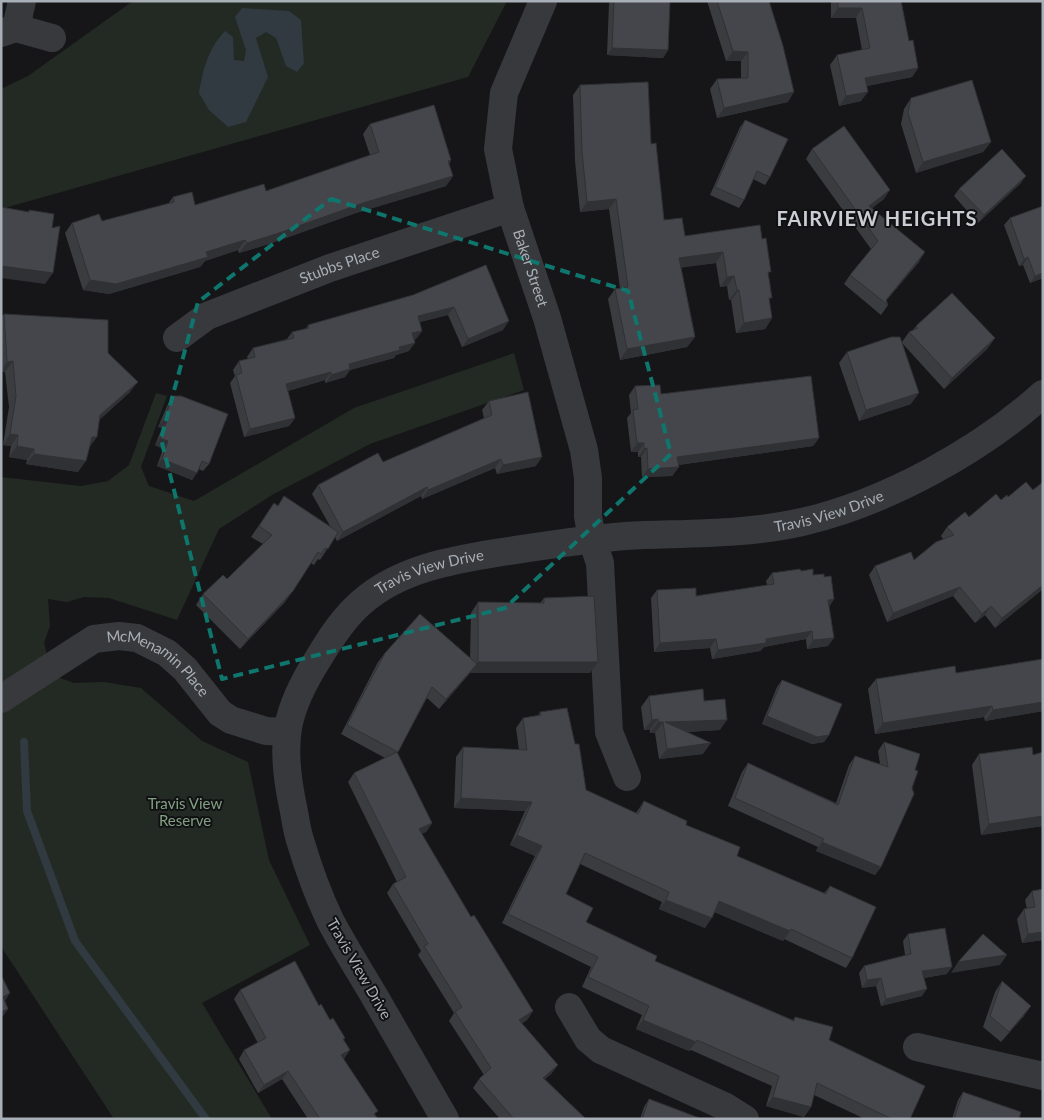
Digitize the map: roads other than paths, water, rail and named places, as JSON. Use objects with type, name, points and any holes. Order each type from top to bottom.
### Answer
[{"type":"street","points":[[22,1],[9,30],[52,38]]},
{"type":"street","name":"Baker Street","points":[[543,1],[504,93],[498,149],[510,208],[547,318],[584,450],[592,539],[600,562],[609,732],[627,777]]},
{"type":"street","name":"Stubbs Place","points":[[177,338],[207,316],[330,268],[510,208]]},
{"type":"street","name":"Travis View Drive","points":[[445,1119],[330,919],[299,838],[287,778],[285,757],[286,732],[293,706],[303,683],[329,639],[361,602],[385,586],[415,571],[449,560],[592,539],[760,529],[804,522],[896,489],[959,456],[1012,422],[1043,394]]},
{"type":"street","name":"McMenamin Place","points":[[1,699],[94,639],[119,636],[137,638],[167,653],[179,664],[220,713],[231,720],[266,731],[286,732]]},
{"type":"street","points":[[569,1007],[588,1039],[601,1050],[726,1106],[745,1119]]},
{"type":"street","points":[[917,1047],[1043,1076]]},
{"type":"waterway","points":[[24,742],[27,811],[75,941],[206,1119]]},
{"type":"district","name":"FAIRVIEW HEIGHTS","points":[[877,219]]},
{"type":"park label","name":"Travis View Reserve","points":[[185,812]]}]
